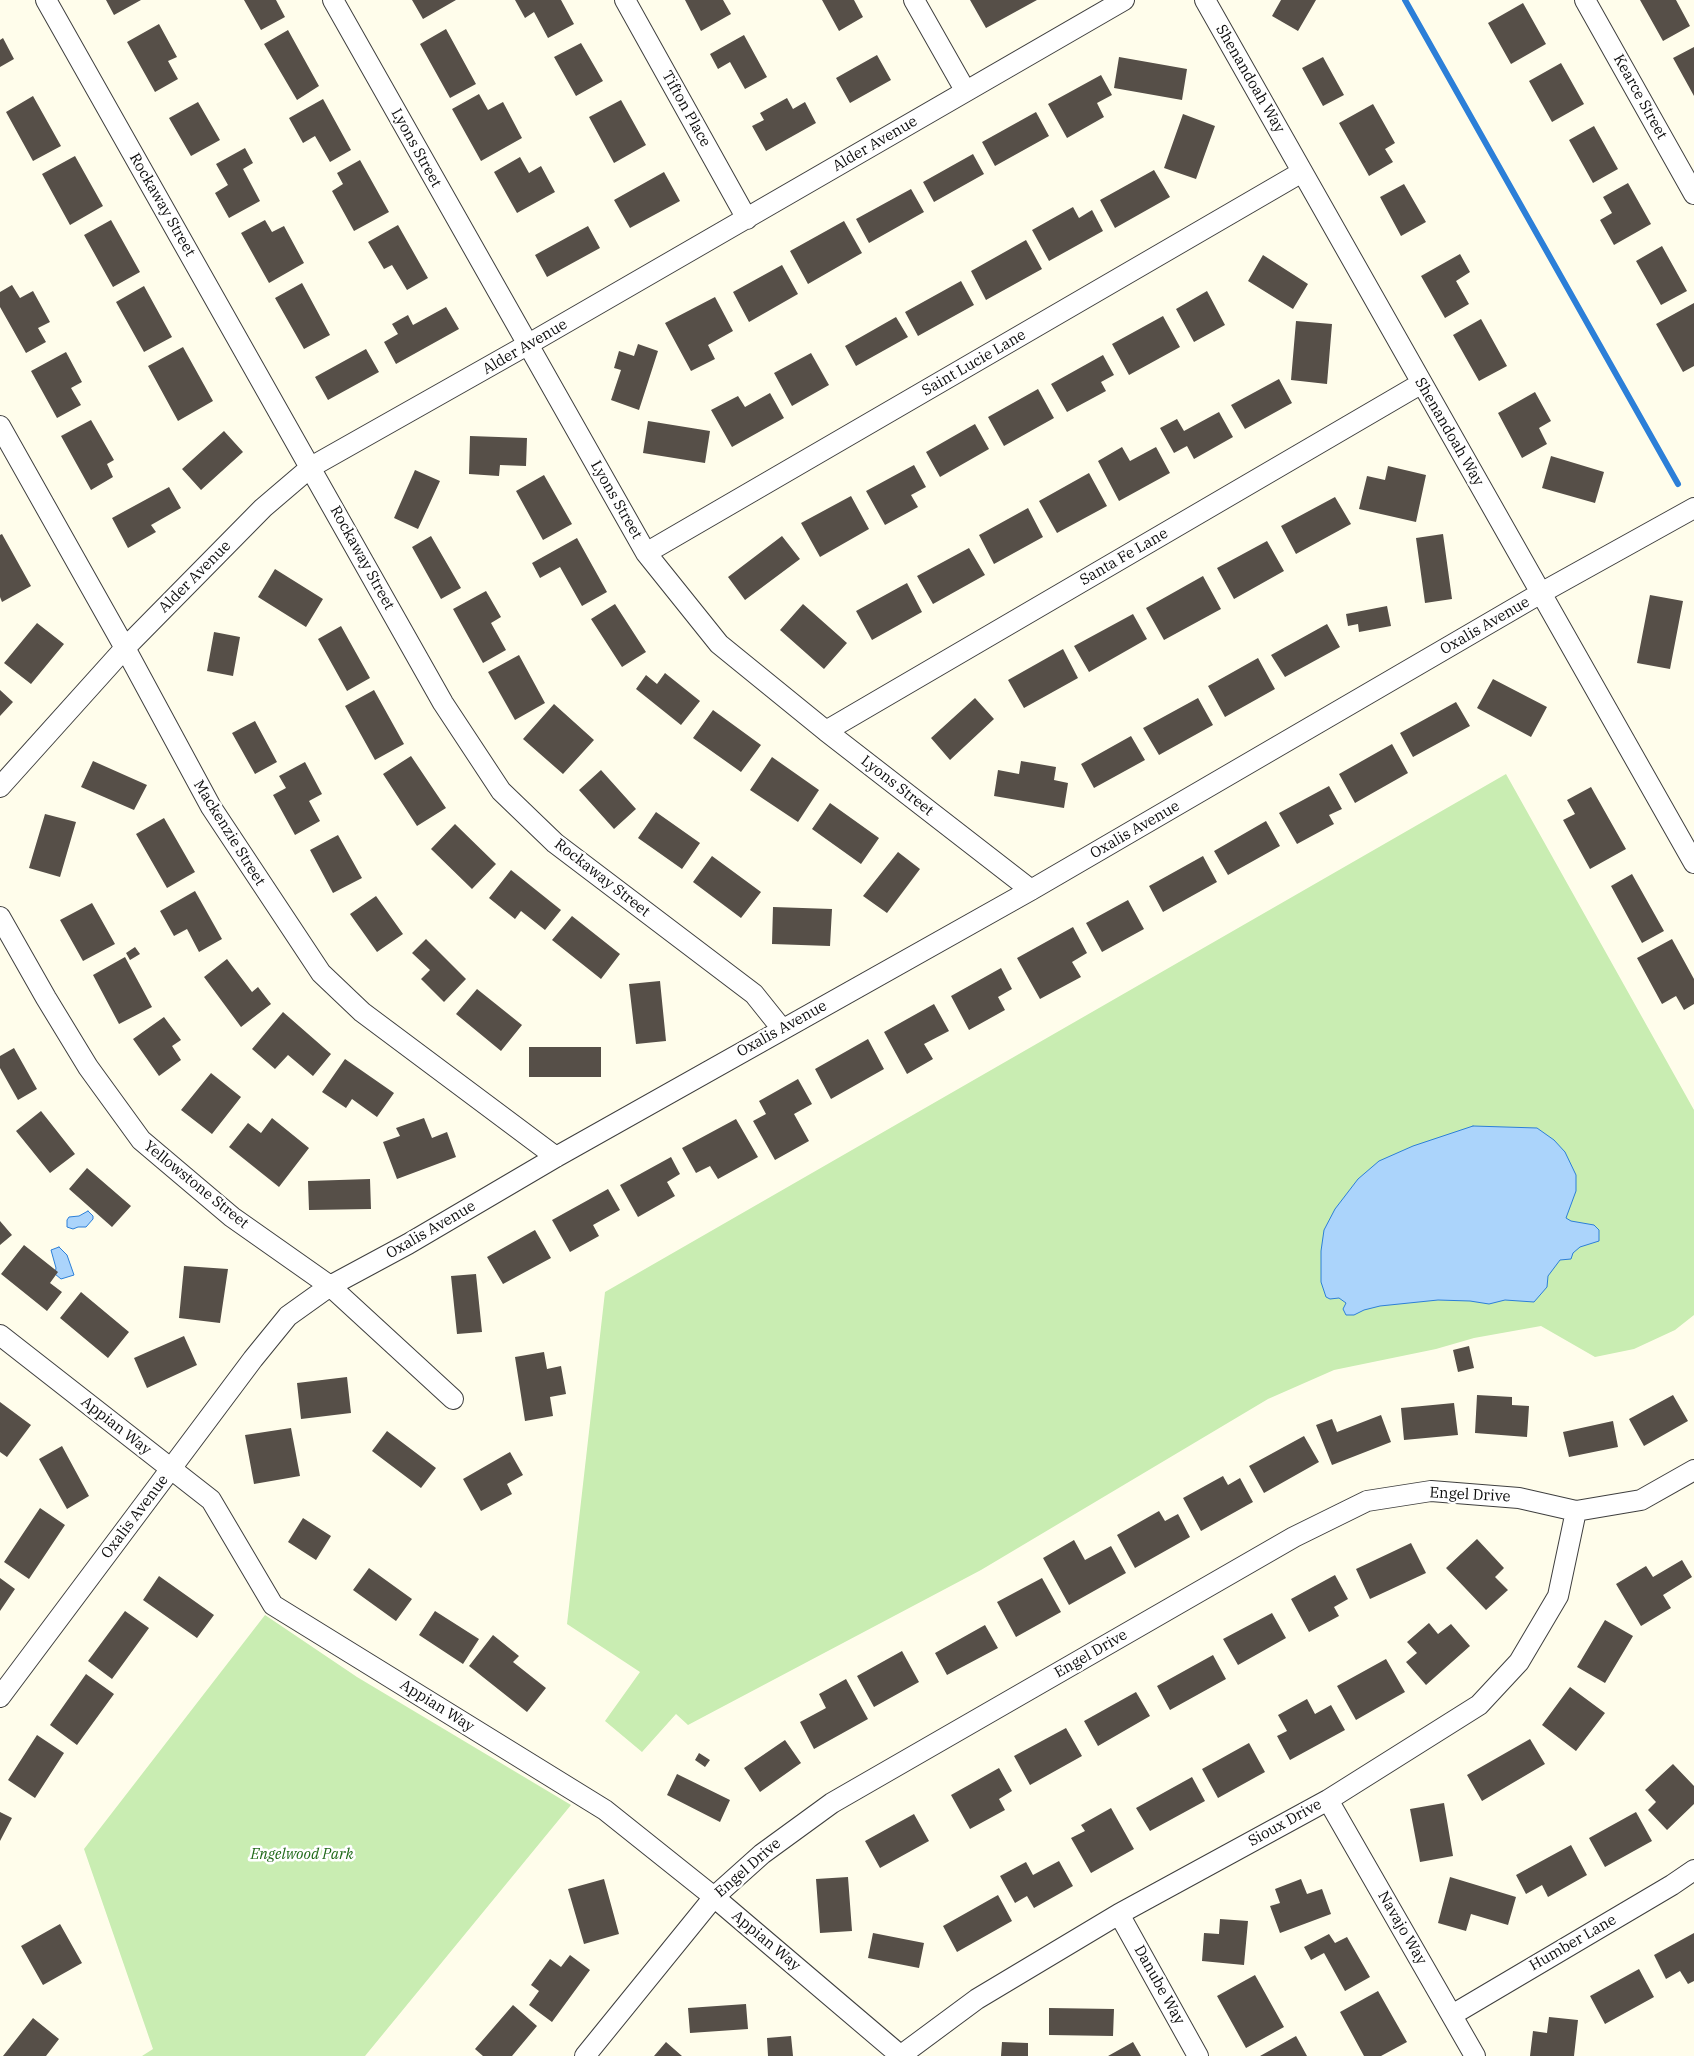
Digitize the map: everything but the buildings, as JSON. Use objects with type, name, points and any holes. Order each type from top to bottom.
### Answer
[{"type":"street","name":"Rockaway Street","points":[[46,0],[443,704],[501,791],[556,843],[754,994],[782,1029]]},
{"type":"street","name":"Lyons Street","points":[[333,0],[646,553],[718,644],[826,732],[1031,890]]},
{"type":"street","name":"Tifton Place","points":[[625,0],[747,219]]},
{"type":"street","points":[[914,0],[965,90]]},
{"type":"street","name":"Alder Avenue","points":[[0,787],[125,648],[263,508],[311,467],[747,219],[965,90],[1124,0]]},
{"type":"street","name":"Shenandoah Way","points":[[1205,0],[1694,864]]},
{"type":"street","name":"Kearce Street","points":[[1585,0],[1694,194]]},
{"type":"street","name":"Saint Lucie Lane","points":[[646,553],[1302,172]]},
{"type":"street","name":"Santa Fe Lane","points":[[826,732],[1422,382]]},
{"type":"street","name":"Mackenzie Street","points":[[0,426],[125,648],[211,807],[321,974],[362,1012],[556,1157]]},
{"type":"street","name":"Oxalis Avenue","points":[[0,1697],[253,1359],[288,1316],[330,1286],[408,1244],[556,1157],[1031,890],[1541,594],[1694,508]]},
{"type":"street","name":"Yellowstone Street","points":[[0,917],[88,1067],[141,1140],[232,1216],[330,1286],[453,1399]]},
{"type":"street","name":"Appian Way","points":[[0,1335],[211,1500],[273,1605],[605,1810],[714,1897],[901,2056]]},
{"type":"street","name":"Engel Drive","points":[[585,2056],[714,1897],[762,1854],[832,1803],[1294,1538],[1367,1501],[1432,1491],[1519,1498],[1576,1511],[1641,1500],[1694,1470]]},
{"type":"street","name":"Sioux Drive","points":[[901,2056],[977,1999],[1119,1914],[1328,1800],[1479,1705],[1519,1662],[1558,1596],[1576,1511]]},
{"type":"street","name":"Navajo Way","points":[[1328,1800],[1475,2056]]},
{"type":"street","name":"Humber Lane","points":[[1452,2015],[1672,1885],[1694,1870]]},
{"type":"street","name":"Danube Way","points":[[1119,1914],[1198,2056]]},
{"type":"green space","points":[[1506,774],[1694,1110],[1694,1315],[1675,1330],[1634,1349],[1595,1357],[1541,1326],[1474,1338],[1436,1349],[1334,1370],[1268,1399],[981,1570],[688,1725],[676,1714],[642,1752],[605,1721],[640,1672],[567,1624],[605,1292]]},
{"type":"green space","name":"Engelwood Park","points":[[265,1615],[357,1677],[571,1805],[365,2056],[142,2056],[153,2049],[84,1849]]},
{"type":"water","points":[[1473,1126],[1537,1128],[1554,1140],[1565,1152],[1576,1175],[1576,1191],[1566,1218],[1571,1221],[1594,1225],[1599,1230],[1599,1241],[1580,1247],[1573,1253],[1571,1259],[1560,1260],[1548,1276],[1547,1287],[1534,1302],[1505,1300],[1489,1304],[1470,1301],[1438,1300],[1380,1306],[1354,1315],[1346,1315],[1343,1309],[1346,1303],[1339,1298],[1330,1299],[1326,1297],[1321,1282],[1321,1251],[1324,1230],[1335,1209],[1358,1179],[1379,1161],[1413,1146]]},
{"type":"water","points":[[88,1211],[93,1216],[93,1219],[86,1227],[73,1229],[67,1227],[69,1217],[79,1216]]},
{"type":"water","points":[[59,1247],[67,1255],[74,1275],[61,1279],[55,1274],[56,1268],[51,1250]]},
{"type":"waterway","points":[[1405,0],[1678,484]]}]
